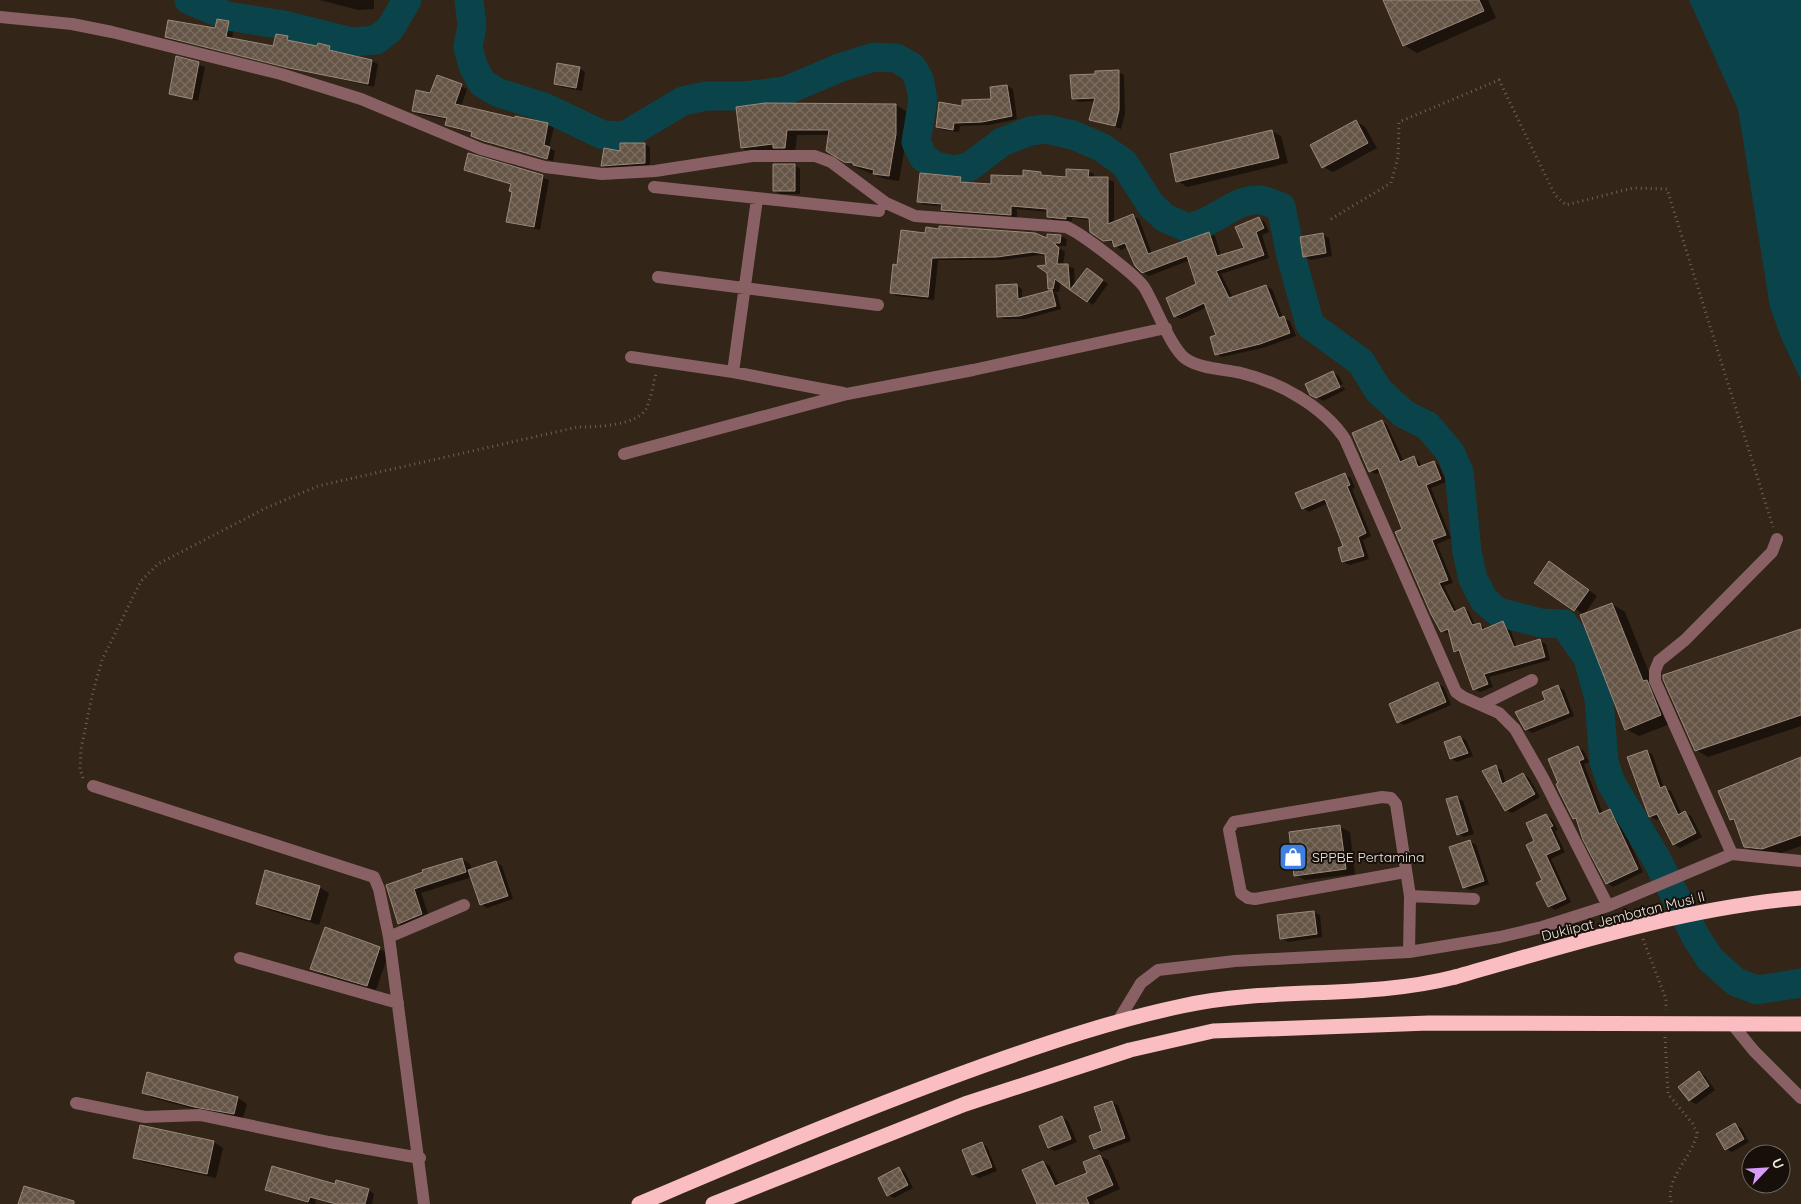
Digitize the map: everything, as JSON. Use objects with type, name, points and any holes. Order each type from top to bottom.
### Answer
[{"type":"highway","name":"Duklipat Jembatan Musi II","points":[[639,1204],[912,1091],[1067,1036],[1118,1021],[1211,1001],[1400,988],[1455,977],[1653,922],[1714,910],[1801,898]]},
{"type":"highway","points":[[713,1204],[965,1104],[1130,1050],[1212,1031],[1429,1023],[1801,1024]]},
{"type":"street","points":[[0,17],[72,24],[112,32],[281,74],[361,99],[482,149],[564,170],[602,174],[620,173],[655,171],[752,156],[815,156],[831,162],[886,203],[915,216],[1043,224],[1071,229],[1140,282],[1181,354],[1189,361],[1270,383],[1310,405],[1334,424],[1346,439],[1395,556],[1456,692],[1499,713],[1515,729],[1543,778],[1608,906]]},
{"type":"street","points":[[654,187],[879,211]]},
{"type":"street","points":[[733,372],[757,199]]},
{"type":"street","points":[[658,277],[878,305]]},
{"type":"street","points":[[624,454],[847,394],[973,370],[1166,328]]},
{"type":"street","points":[[631,357],[733,372],[847,394]]},
{"type":"street","points":[[1732,854],[1655,680],[1655,671],[1659,661],[1685,640],[1772,552],[1777,539]]},
{"type":"street","points":[[1481,705],[1532,680]]},
{"type":"street","points":[[93,786],[371,875],[379,889],[389,937],[420,1158],[424,1204]]},
{"type":"street","points":[[1405,872],[1255,899],[1248,898],[1241,893],[1229,830],[1234,822],[1388,797],[1396,804],[1410,896],[1409,952]]},
{"type":"street","points":[[1118,1021],[1141,983],[1158,970],[1235,961],[1409,952],[1500,937],[1542,927],[1608,906],[1732,854],[1801,861]]},
{"type":"street","points":[[1410,896],[1474,899]]},
{"type":"street","points":[[389,937],[464,905]]},
{"type":"street","points":[[240,958],[398,1003]]},
{"type":"street","points":[[1732,1024],[1754,1051],[1801,1098]]},
{"type":"street","points":[[76,1103],[144,1117],[200,1115],[329,1142],[420,1158]]},
{"type":"path","points":[[1330,219],[1391,184],[1398,157],[1399,122],[1499,80],[1555,195],[1566,205],[1633,188],[1666,189],[1777,539]]},
{"type":"path","points":[[93,786],[82,774],[81,748],[100,669],[116,629],[141,582],[158,564],[266,508],[318,486],[578,427],[609,426],[630,419],[646,409],[660,361]]},
{"type":"path","points":[[1641,933],[1666,999],[1664,1023],[1668,1094],[1693,1124],[1696,1133],[1686,1159],[1670,1187],[1672,1204]]},
{"type":"water","points":[[1689,0],[1801,0],[1801,380],[1782,340],[1770,307],[1738,109]]},
{"type":"building","points":[[1383,0],[1479,0],[1484,11],[1403,46]]},
{"type":"building","points":[[217,19],[229,21],[226,37],[273,46],[276,34],[288,36],[287,40],[317,46],[318,43],[330,46],[329,50],[372,60],[368,84],[289,68],[165,37],[168,20],[215,28]]},
{"type":"building","points":[[176,56],[199,62],[192,99],[169,94]]},
{"type":"building","points":[[557,63],[580,67],[576,88],[554,84]]},
{"type":"building","points":[[1119,70],[1119,110],[1115,126],[1089,120],[1095,98],[1072,99],[1070,75],[1095,74],[1095,71]]},
{"type":"building","points":[[437,75],[462,84],[455,104],[515,118],[515,116],[548,123],[544,145],[550,147],[547,159],[471,136],[472,132],[445,125],[447,118],[412,111],[416,90],[430,93]]},
{"type":"building","points":[[1007,85],[1012,116],[982,122],[954,123],[953,130],[936,127],[939,102],[962,106],[962,100],[991,99],[990,87]]},
{"type":"building","points":[[765,103],[896,104],[896,134],[889,176],[873,174],[874,170],[844,162],[826,151],[829,130],[787,130],[785,148],[773,148],[773,144],[741,148],[736,107]]},
{"type":"building","points":[[1356,120],[1368,143],[1322,168],[1310,145]]},
{"type":"building","points":[[1272,130],[1279,158],[1176,182],[1170,154]]},
{"type":"building","points":[[620,143],[645,143],[645,163],[601,166],[604,148],[620,151]]},
{"type":"building","points":[[468,153],[543,175],[534,227],[506,222],[512,192],[509,191],[511,184],[464,170]]},
{"type":"building","points":[[773,164],[795,164],[795,191],[773,191]]},
{"type":"building","points":[[1066,169],[1089,170],[1088,177],[1108,177],[1108,224],[1133,214],[1148,254],[1209,232],[1217,256],[1244,248],[1235,227],[1259,217],[1264,228],[1256,232],[1264,255],[1216,271],[1229,298],[1266,285],[1279,318],[1284,316],[1290,333],[1260,344],[1215,355],[1210,337],[1216,335],[1204,303],[1174,317],[1166,298],[1196,284],[1187,256],[1142,273],[1135,266],[1125,243],[1114,247],[1112,240],[1103,241],[1090,232],[1089,218],[1066,216],[1066,219],[1047,217],[1047,209],[1011,206],[1011,215],[941,210],[942,204],[917,202],[920,173],[961,177],[960,182],[991,184],[991,175],[1023,176],[1023,170],[1041,172],[1041,175],[1066,177]]},
{"type":"building","points":[[939,226],[1035,233],[1047,238],[1047,234],[1061,235],[1060,243],[1054,243],[1059,248],[1057,264],[1068,264],[1070,290],[1055,279],[1053,289],[1048,289],[1047,273],[1037,266],[1046,265],[1045,254],[1033,252],[997,257],[932,258],[928,297],[890,293],[893,264],[897,265],[901,230],[925,233],[926,227],[939,229]]},
{"type":"building","points":[[1323,233],[1326,253],[1303,257],[1300,237]]},
{"type":"building","points":[[1087,268],[1103,280],[1087,302],[1070,290]]},
{"type":"building","points":[[1017,284],[1018,299],[1052,290],[1056,306],[1019,316],[997,317],[996,285]]},
{"type":"building","points":[[1333,371],[1340,387],[1316,398],[1310,395],[1305,384]]},
{"type":"building","points":[[1382,420],[1400,462],[1414,456],[1418,467],[1434,461],[1441,479],[1426,485],[1446,535],[1432,540],[1448,580],[1439,583],[1454,612],[1464,607],[1472,625],[1480,623],[1482,630],[1503,621],[1514,647],[1540,639],[1545,657],[1484,674],[1488,684],[1473,690],[1459,650],[1454,652],[1448,629],[1441,632],[1431,614],[1395,532],[1402,529],[1378,468],[1369,472],[1352,433]]},
{"type":"building","points":[[1345,473],[1350,485],[1347,486],[1366,533],[1358,537],[1364,556],[1342,562],[1338,548],[1343,546],[1325,499],[1302,509],[1295,493]]},
{"type":"building","points":[[1549,561],[1589,590],[1574,611],[1534,583]]},
{"type":"building","points":[[1612,603],[1643,681],[1647,680],[1661,715],[1625,730],[1580,615]]},
{"type":"building","points":[[1801,629],[1801,715],[1695,751],[1663,679],[1663,675]]},
{"type":"building","points":[[1438,682],[1446,702],[1397,723],[1389,704]]},
{"type":"building","points":[[1558,685],[1569,713],[1525,730],[1515,712],[1545,700],[1542,692]]},
{"type":"building","points":[[1460,736],[1468,753],[1450,759],[1444,742]]},
{"type":"building","points":[[1578,746],[1584,759],[1579,761],[1599,814],[1610,809],[1638,869],[1606,884],[1583,840],[1576,818],[1573,819],[1559,791],[1556,784],[1558,783],[1548,759]]},
{"type":"building","points":[[1647,750],[1660,788],[1665,786],[1678,815],[1685,811],[1696,833],[1673,845],[1657,814],[1649,817],[1627,757]]},
{"type":"building","points":[[1801,757],[1801,835],[1762,849],[1744,847],[1734,819],[1730,820],[1718,791]]},
{"type":"building","points":[[1496,765],[1502,784],[1523,773],[1535,794],[1505,811],[1482,771]]},
{"type":"building","points":[[1457,796],[1468,831],[1457,835],[1446,799]]},
{"type":"building","points":[[1546,814],[1553,826],[1550,827],[1560,849],[1546,855],[1566,899],[1548,907],[1536,883],[1542,880],[1526,845],[1534,841],[1526,823]]},
{"type":"building","points":[[1340,825],[1346,869],[1294,876],[1289,832]]},
{"type":"building","points":[[1470,840],[1484,881],[1463,888],[1449,847]]},
{"type":"building","points":[[462,858],[466,872],[414,889],[422,914],[398,924],[386,885],[423,872],[422,870]]},
{"type":"building","points":[[496,861],[508,896],[480,905],[468,870]]},
{"type":"building","points":[[265,870],[320,886],[310,920],[256,904]]},
{"type":"building","points":[[1314,911],[1317,934],[1280,939],[1277,915]]},
{"type":"building","points":[[325,927],[380,947],[367,986],[310,969]]},
{"type":"building","points":[[1699,1071],[1709,1086],[1689,1101],[1678,1087]]},
{"type":"building","points":[[147,1072],[238,1097],[234,1114],[194,1107],[142,1093]]},
{"type":"building","points":[[1112,1101],[1125,1138],[1094,1149],[1089,1136],[1102,1131],[1094,1107]]},
{"type":"building","points":[[1062,1116],[1071,1139],[1048,1148],[1039,1126]]},
{"type":"building","points":[[1735,1123],[1744,1139],[1725,1150],[1716,1134]]},
{"type":"building","points":[[140,1125],[214,1141],[207,1174],[133,1158]]},
{"type":"building","points":[[982,1142],[992,1167],[972,1175],[962,1150]]},
{"type":"building","points":[[1100,1155],[1113,1185],[1086,1197],[1089,1204],[1037,1204],[1022,1170],[1043,1161],[1055,1186],[1087,1173],[1083,1162]]},
{"type":"building","points":[[272,1166],[335,1184],[336,1180],[369,1189],[365,1204],[336,1204],[310,1197],[308,1202],[265,1190]]},
{"type":"building","points":[[899,1167],[908,1185],[887,1196],[878,1178]]},
{"type":"building","points":[[24,1186],[74,1201],[74,1204],[18,1204]]},
{"type":"waterway","points":[[189,0],[227,16],[284,25],[352,42],[376,40],[390,29],[407,0]]},
{"type":"waterway","points":[[469,0],[472,26],[468,47],[473,66],[482,83],[499,93],[544,107],[603,135],[624,136],[683,101],[706,96],[745,96],[785,91],[839,68],[874,57],[896,58],[912,67],[919,79],[923,100],[916,142],[923,157],[935,166],[954,170],[969,167],[1002,142],[1030,131],[1046,129],[1073,135],[1101,147],[1124,163],[1151,205],[1165,218],[1188,228],[1250,200],[1265,201],[1281,207],[1291,256],[1310,325],[1361,362],[1378,390],[1404,414],[1428,426],[1450,452],[1459,472],[1467,552],[1473,579],[1484,600],[1498,612],[1541,623],[1564,624],[1588,658],[1599,699],[1604,762],[1611,783],[1656,858],[1696,937],[1710,959],[1736,982],[1757,990],[1801,983]]},
{"type":"place","name":"SPPBE Pertamina","points":[[1293,857]]}]
